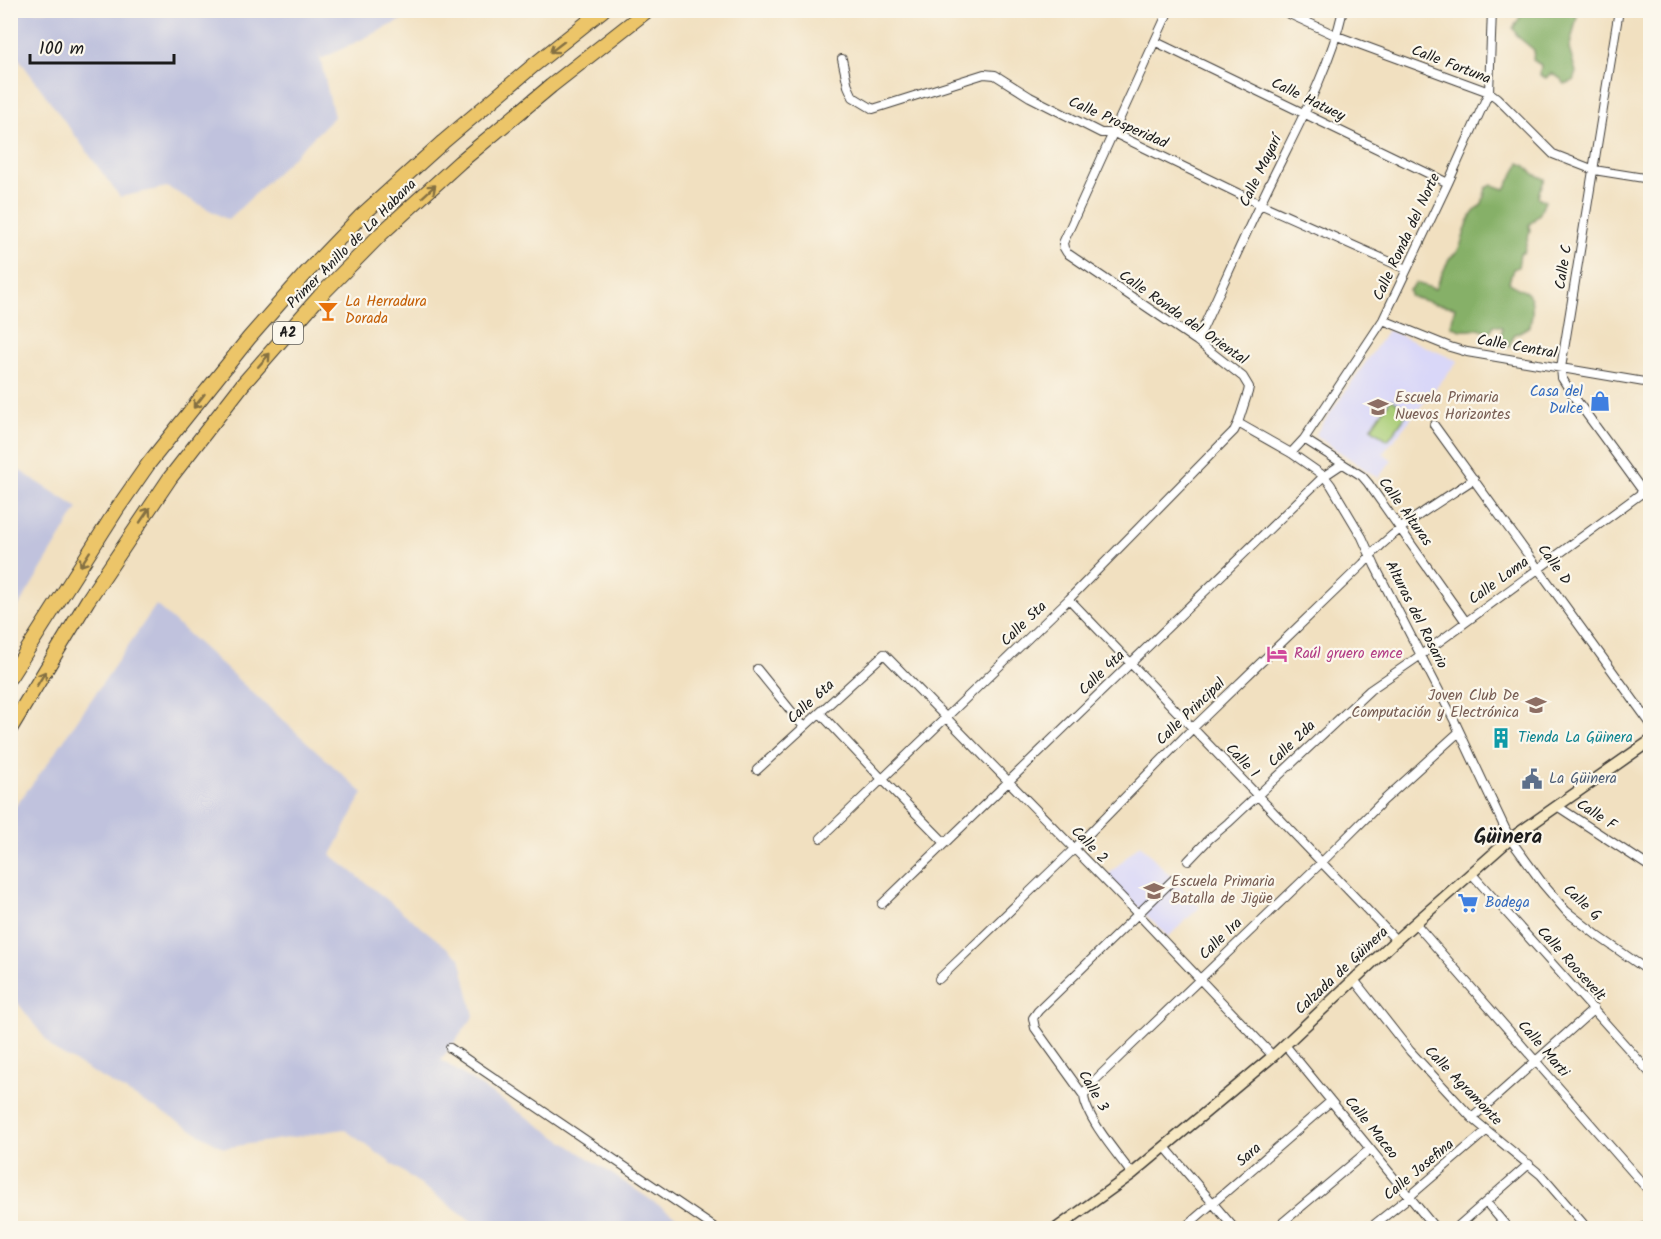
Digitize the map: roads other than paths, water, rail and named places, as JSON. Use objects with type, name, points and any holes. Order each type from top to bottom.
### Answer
[{"type":"highway","name":"Primer Anillo de La Habana","points":[[10,677],[149,463],[249,338],[306,272],[360,217],[443,142],[603,10]]},
{"type":"highway","name":"Primer Anillo de La Habana","points":[[10,729],[88,600],[170,478],[243,384],[320,296],[382,233],[460,162],[551,86],[648,10]]},
{"type":"main road","name":"Calzada de Güinera","points":[[1057,1228],[1132,1174],[1273,1056],[1396,940],[1510,839],[1650,741]]},
{"type":"street","points":[[1114,134],[1169,10]]},
{"type":"street","name":"Calle Fortuna","points":[[1281,10],[1337,36],[1489,92],[1553,154],[1594,170],[1650,179]]},
{"type":"street","name":"Calle Mayarí","points":[[1197,341],[1304,112],[1337,36],[1343,10]]},
{"type":"street","name":"Calle Ronda del Norte","points":[[1291,453],[1304,439],[1383,320],[1448,183],[1489,92],[1491,10]]},
{"type":"street","name":"Calle C","points":[[1561,368],[1619,10]]},
{"type":"street","name":"Calle Hatuey","points":[[1156,42],[1448,183]]},
{"type":"street","name":"Calle Prosperidad","points":[[842,59],[848,86],[854,97],[873,109],[984,74],[994,75],[1030,97],[1101,133],[1114,134],[1260,204],[1406,269]]},
{"type":"street","name":"Calle Ronda del Oriental","points":[[1114,134],[1063,243],[1064,248],[1067,253],[1238,371],[1249,387],[1238,423]]},
{"type":"street","name":"Calle Central","points":[[1383,320],[1467,352],[1650,383]]},
{"type":"street","points":[[1561,368],[1562,378],[1572,394],[1647,490],[1650,501]]},
{"type":"street","name":"Alturas del Rosario","points":[[1238,423],[1291,453],[1324,476],[1331,485],[1371,555],[1460,732],[1510,839]]},
{"type":"street","name":"Calle 5ta","points":[[821,838],[1069,599],[1234,431],[1238,423]]},
{"type":"street","name":"Calle D","points":[[1434,425],[1540,568],[1650,723]]},
{"type":"street","name":"Calle Alturas","points":[[1304,439],[1362,476],[1466,622]]},
{"type":"street","name":"Calle 4ta","points":[[882,904],[1324,476],[1342,464]]},
{"type":"street","name":"Calle Principal","points":[[939,979],[1363,564],[1376,548],[1401,528],[1474,479]]},
{"type":"street","name":"Calle Loma","points":[[1421,655],[1647,490]]},
{"type":"street","name":"Calle 1","points":[[1069,599],[1396,940]]},
{"type":"street","name":"Calle 2","points":[[884,654],[1273,1056]]},
{"type":"street","name":"Calle 6ta","points":[[757,770],[884,654]]},
{"type":"street","name":"Calle 2da","points":[[1188,861],[1360,698],[1421,655]]},
{"type":"street","points":[[757,669],[804,727]]},
{"type":"street","points":[[820,713],[945,843]]},
{"type":"street","name":"Calle 1ra","points":[[1084,1096],[1090,1084],[1384,800],[1460,732]]},
{"type":"street","name":"Calle F","points":[[1557,806],[1650,867]]},
{"type":"street","name":"Calle G","points":[[1510,839],[1566,911],[1650,972]]},
{"type":"street","name":"Calle Roosevelt","points":[[1471,873],[1650,1073]]},
{"type":"street","points":[[1138,914],[1174,878]]},
{"type":"street","name":"Calle 3","points":[[1132,1174],[1088,1111],[1084,1103],[1084,1096],[1035,1028],[1033,1021],[1038,1011],[1138,914]]},
{"type":"street","name":"Calle Marti","points":[[1415,923],[1650,1191]]},
{"type":"street","name":"Calle Agramonte","points":[[1355,981],[1410,1051],[1472,1118],[1529,1164],[1587,1228]]},
{"type":"street","points":[[1472,1118],[1594,1009]]},
{"type":"street","name":"Calle Maceo","points":[[1285,1045],[1435,1228]]},
{"type":"street","points":[[450,1048],[715,1228]]},
{"type":"street","name":"Sara","points":[[1184,1228],[1331,1101]]},
{"type":"street","name":"Calle Josefina","points":[[1370,1228],[1486,1131]]},
{"type":"street","points":[[1164,1147],[1234,1228]]},
{"type":"street","points":[[1276,1228],[1370,1149]]},
{"type":"street","points":[[1456,1228],[1529,1164]]},
{"type":"street","points":[[1486,1202],[1508,1228]]},
{"type":"street","points":[[1643,1228],[1650,1222]]},
{"type":"place","name":"La Herradura Dorada","points":[[328,311]]},
{"type":"place","name":"Casa del Dulce","points":[[1600,401]]},
{"type":"place","name":"Escuela Primaria Nuevos Horizontes","points":[[1378,407]]},
{"type":"place","name":"Raúl gruero emce","points":[[1277,654]]},
{"type":"place","name":"Joven Club De Computación y Electrónica","points":[[1536,705]]},
{"type":"place","name":"Tienda La Güinera","points":[[1501,738]]},
{"type":"place","name":"La Güinera","points":[[1532,779]]},
{"type":"place","name":"Escuela Primaria Batalla de Jigüe","points":[[1154,891]]},
{"type":"place","name":"Bodega","points":[[1468,903]]},
{"type":"district","name":"Güinera","points":[[1508,837]]}]
